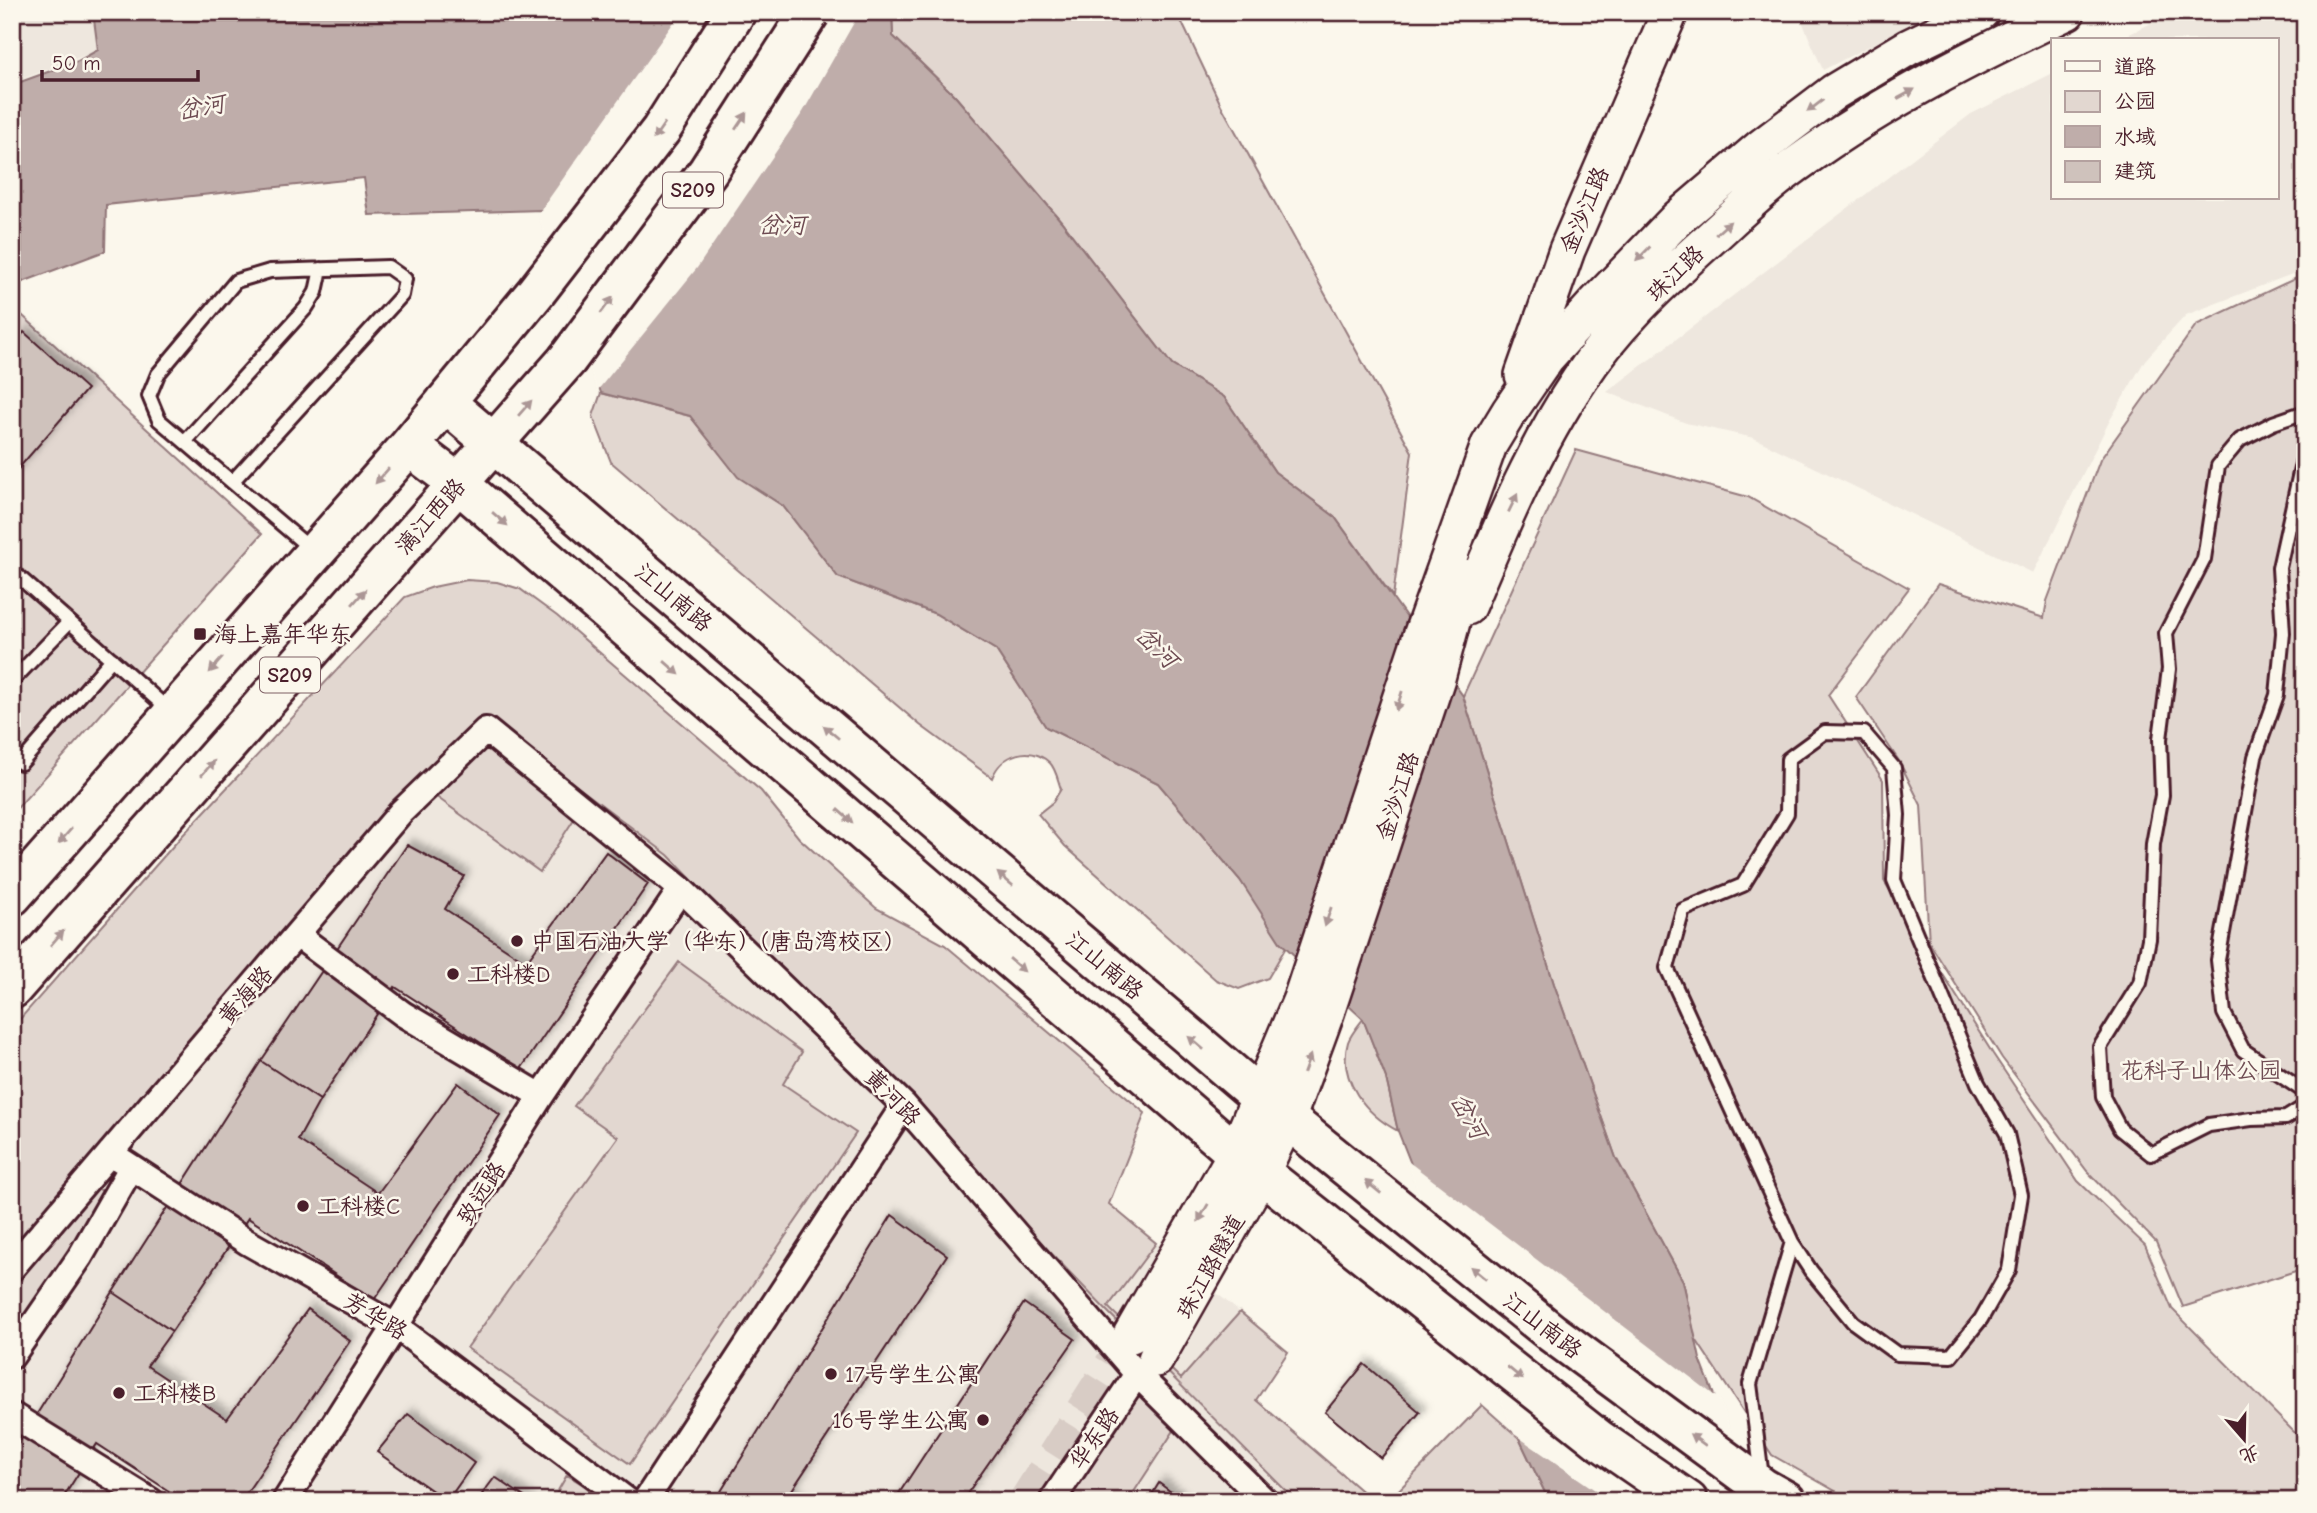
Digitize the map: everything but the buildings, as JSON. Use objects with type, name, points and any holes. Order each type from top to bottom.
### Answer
[{"type":"main road","name":"S209","points":[[15,887],[173,714],[409,446],[536,292],[661,130],[736,12]]},
{"type":"main road","name":"漓江西路","points":[[12,989],[567,360],[708,171],[810,12]]},
{"type":"main road","name":"金沙江路","points":[[1249,1163],[1313,1007],[1437,678],[1509,412],[1567,250],[1670,12]]},
{"type":"main road","name":"珠江路","points":[[1509,412],[1546,358],[1595,303],[1678,218],[1760,148],[1834,92],[1909,47],[1981,12]]},
{"type":"main road","name":"珠江路","points":[[1437,678],[1496,540],[1549,430],[1580,378],[1617,329],[1670,275],[1780,177],[1878,109],[1989,49],[2067,12]]},
{"type":"main road","name":"江山南路","points":[[445,402],[1274,1107],[1552,1334],[1768,1490]]},
{"type":"main road","name":"金沙江路","points":[[1313,1007],[1421,636],[1489,446],[1509,412]]},
{"type":"main road","points":[[1509,412],[1549,430]]},
{"type":"main road","points":[[409,446],[459,484],[1249,1163],[1598,1439],[1688,1501]]},
{"type":"main road","name":"珠江路隧道","points":[[1141,1356],[1249,1163]]},
{"type":"street","name":"黄河路","points":[[486,730],[681,889],[904,1105],[1141,1356],[1265,1501]]},
{"type":"street","name":"黄海路","points":[[12,1268],[401,812],[486,730]]},
{"type":"street","name":"致远路","points":[[285,1501],[541,1096],[681,889]]},
{"type":"street","points":[[297,935],[403,1014],[541,1096]]},
{"type":"street","points":[[645,1501],[904,1105]]},
{"type":"street","name":"芳华路","points":[[110,1153],[247,1242],[397,1327],[628,1501]]},
{"type":"street","points":[[12,1356],[80,1256],[131,1168]]},
{"type":"street","name":"华东路","points":[[1052,1501],[1141,1356]]},
{"type":"street","points":[[12,1415],[151,1501]]},
{"type":"lane","points":[[232,482],[402,295],[405,279],[388,267],[270,271],[236,281],[158,374],[149,396],[159,420],[315,553]]},
{"type":"lane","points":[[185,442],[306,308],[316,292],[321,269]]},
{"type":"lane","points":[[2305,412],[2273,423],[2240,440],[2218,466],[2204,559],[2165,633],[2169,669],[2160,739],[2162,795],[2153,844],[2149,939],[2143,972],[2140,983],[2100,1047],[2103,1097],[2120,1129],[2151,1154],[2209,1125],[2251,1119],[2286,1118],[2305,1106]]},
{"type":"lane","points":[[2305,450],[2280,568],[2283,633],[2277,695],[2255,757],[2218,960],[2224,1013],[2242,1050],[2305,1092]]},
{"type":"lane","points":[[12,586],[19,577],[173,714]]},
{"type":"lane","points":[[12,681],[69,622]]},
{"type":"lane","points":[[21,764],[112,659]]},
{"type":"lane","points":[[1768,1490],[1750,1384],[1791,1241],[1667,968],[1682,910],[1743,885],[1787,813],[1788,759],[1825,732],[1864,733],[1894,768],[1898,815],[1894,880],[1978,1083],[2007,1135],[2021,1195],[2009,1270],[1981,1319],[1951,1356],[1897,1354],[1853,1322],[1811,1272],[1791,1241]]},
{"type":"shaded area","points":[[12,12],[93,12],[99,50],[12,83]]},
{"type":"shaded area","points":[[1798,12],[1935,12],[1823,70]]},
{"type":"shaded area","points":[[2173,12],[2305,12],[2305,269],[2186,315],[2145,360],[2110,420],[2033,573],[1754,438],[1686,423],[1607,392],[1971,114],[2051,74],[2051,200],[2278,200],[2278,38],[2122,38]]},
{"type":"shaded area","name":"中国石油大学（华东）(唐岛湾校区)","points":[[474,679],[1288,1352],[1256,1400],[1373,1501],[12,1501],[12,1204]]},
{"type":"green space","points":[[892,12],[1177,12],[1221,105],[1412,452],[1393,597],[1334,516],[1275,472],[1224,397],[1172,365],[1061,221],[955,96],[893,36]]},
{"type":"green space","name":"花科子山体公园","points":[[2305,274],[2305,1268],[2183,1307],[2156,1242],[2087,1171],[2002,1058],[1929,942],[1921,805],[1899,761],[1856,697],[1938,584],[2044,618],[2047,601],[2100,460],[2196,325]]},
{"type":"green space","points":[[12,306],[262,534],[12,814]]},
{"type":"green space","points":[[601,393],[690,416],[738,476],[783,506],[838,577],[936,614],[996,650],[1046,727],[1158,783],[1240,880],[1286,947],[1268,978],[1239,989],[1216,980],[1065,846],[1038,814],[1053,802],[1061,789],[1050,763],[1034,754],[1017,754],[1002,763],[992,778],[920,725],[611,462],[593,416]]},
{"type":"green space","points":[[1576,450],[1748,497],[1909,588],[1828,695],[1883,780],[1884,881],[1993,1054],[2078,1181],[2145,1245],[2172,1309],[2305,1443],[2305,1501],[1853,1501],[1772,1455],[1695,1338],[1683,1281],[1616,1158],[1554,984],[1463,696]]},
{"type":"green space","points":[[467,580],[497,582],[520,589],[557,616],[761,791],[799,838],[876,908],[945,945],[1145,1113],[1109,1204],[1156,1243],[1108,1307],[1181,1379],[1240,1312],[1288,1352],[1256,1400],[1373,1501],[1296,1501],[1106,1310],[668,855],[493,723],[484,720],[468,730],[12,1258],[12,1028],[181,837],[405,597],[433,587]]},
{"type":"green space","points":[[486,739],[576,816],[540,872],[431,793]]},
{"type":"green space","points":[[679,962],[802,1052],[783,1084],[856,1133],[630,1464],[467,1348],[618,1137],[574,1106]]},
{"type":"green space","points":[[1363,1019],[1386,1078],[1398,1131],[1366,1106],[1351,1083],[1347,1070],[1348,1042]]},
{"type":"green space","points":[[95,1186],[111,1198],[12,1339],[12,1282]]},
{"type":"green space","points":[[1139,1389],[1175,1429],[1128,1501],[1064,1501]]},
{"type":"green space","points":[[1482,1405],[1519,1438],[1549,1501],[1388,1501]]},
{"type":"green space","points":[[567,1475],[610,1501],[552,1501]]},
{"type":"water","name":"岔河","points":[[93,12],[892,12],[893,36],[955,96],[1061,221],[1172,365],[1224,397],[1275,472],[1334,516],[1463,696],[1554,984],[1616,1158],[1683,1281],[1700,1359],[1755,1501],[1549,1501],[1519,1438],[1398,1131],[1386,1078],[1363,1019],[1280,942],[1240,880],[1158,783],[1046,727],[996,650],[936,614],[838,577],[783,506],[738,477],[690,416],[601,393],[542,210],[369,215],[364,178],[106,205],[105,251],[12,286],[12,85],[78,61],[98,50]]},
{"type":"pier","points":[[681,12],[860,12],[803,112],[697,268],[597,391],[538,214]]},
{"type":"pier","points":[[1405,1159],[1719,1399],[1756,1501],[1611,1501],[1514,1434]]},
{"type":"tunnel","points":[[1026,1501],[1131,1335]]},
{"type":"place","name":"海上嘉年华东","points":[[200,634]]},
{"type":"place","name":"中国石油大学（华东）(唐岛湾校区)","points":[[517,941]]},
{"type":"place","name":"工科楼D","points":[[453,974]]},
{"type":"place","name":"工科楼C","points":[[303,1206]]},
{"type":"place","name":"17号学生公寓","points":[[831,1374]]},
{"type":"place","name":"工科楼B","points":[[119,1393]]},
{"type":"place","name":"16号学生公寓","points":[[983,1420]]}]
